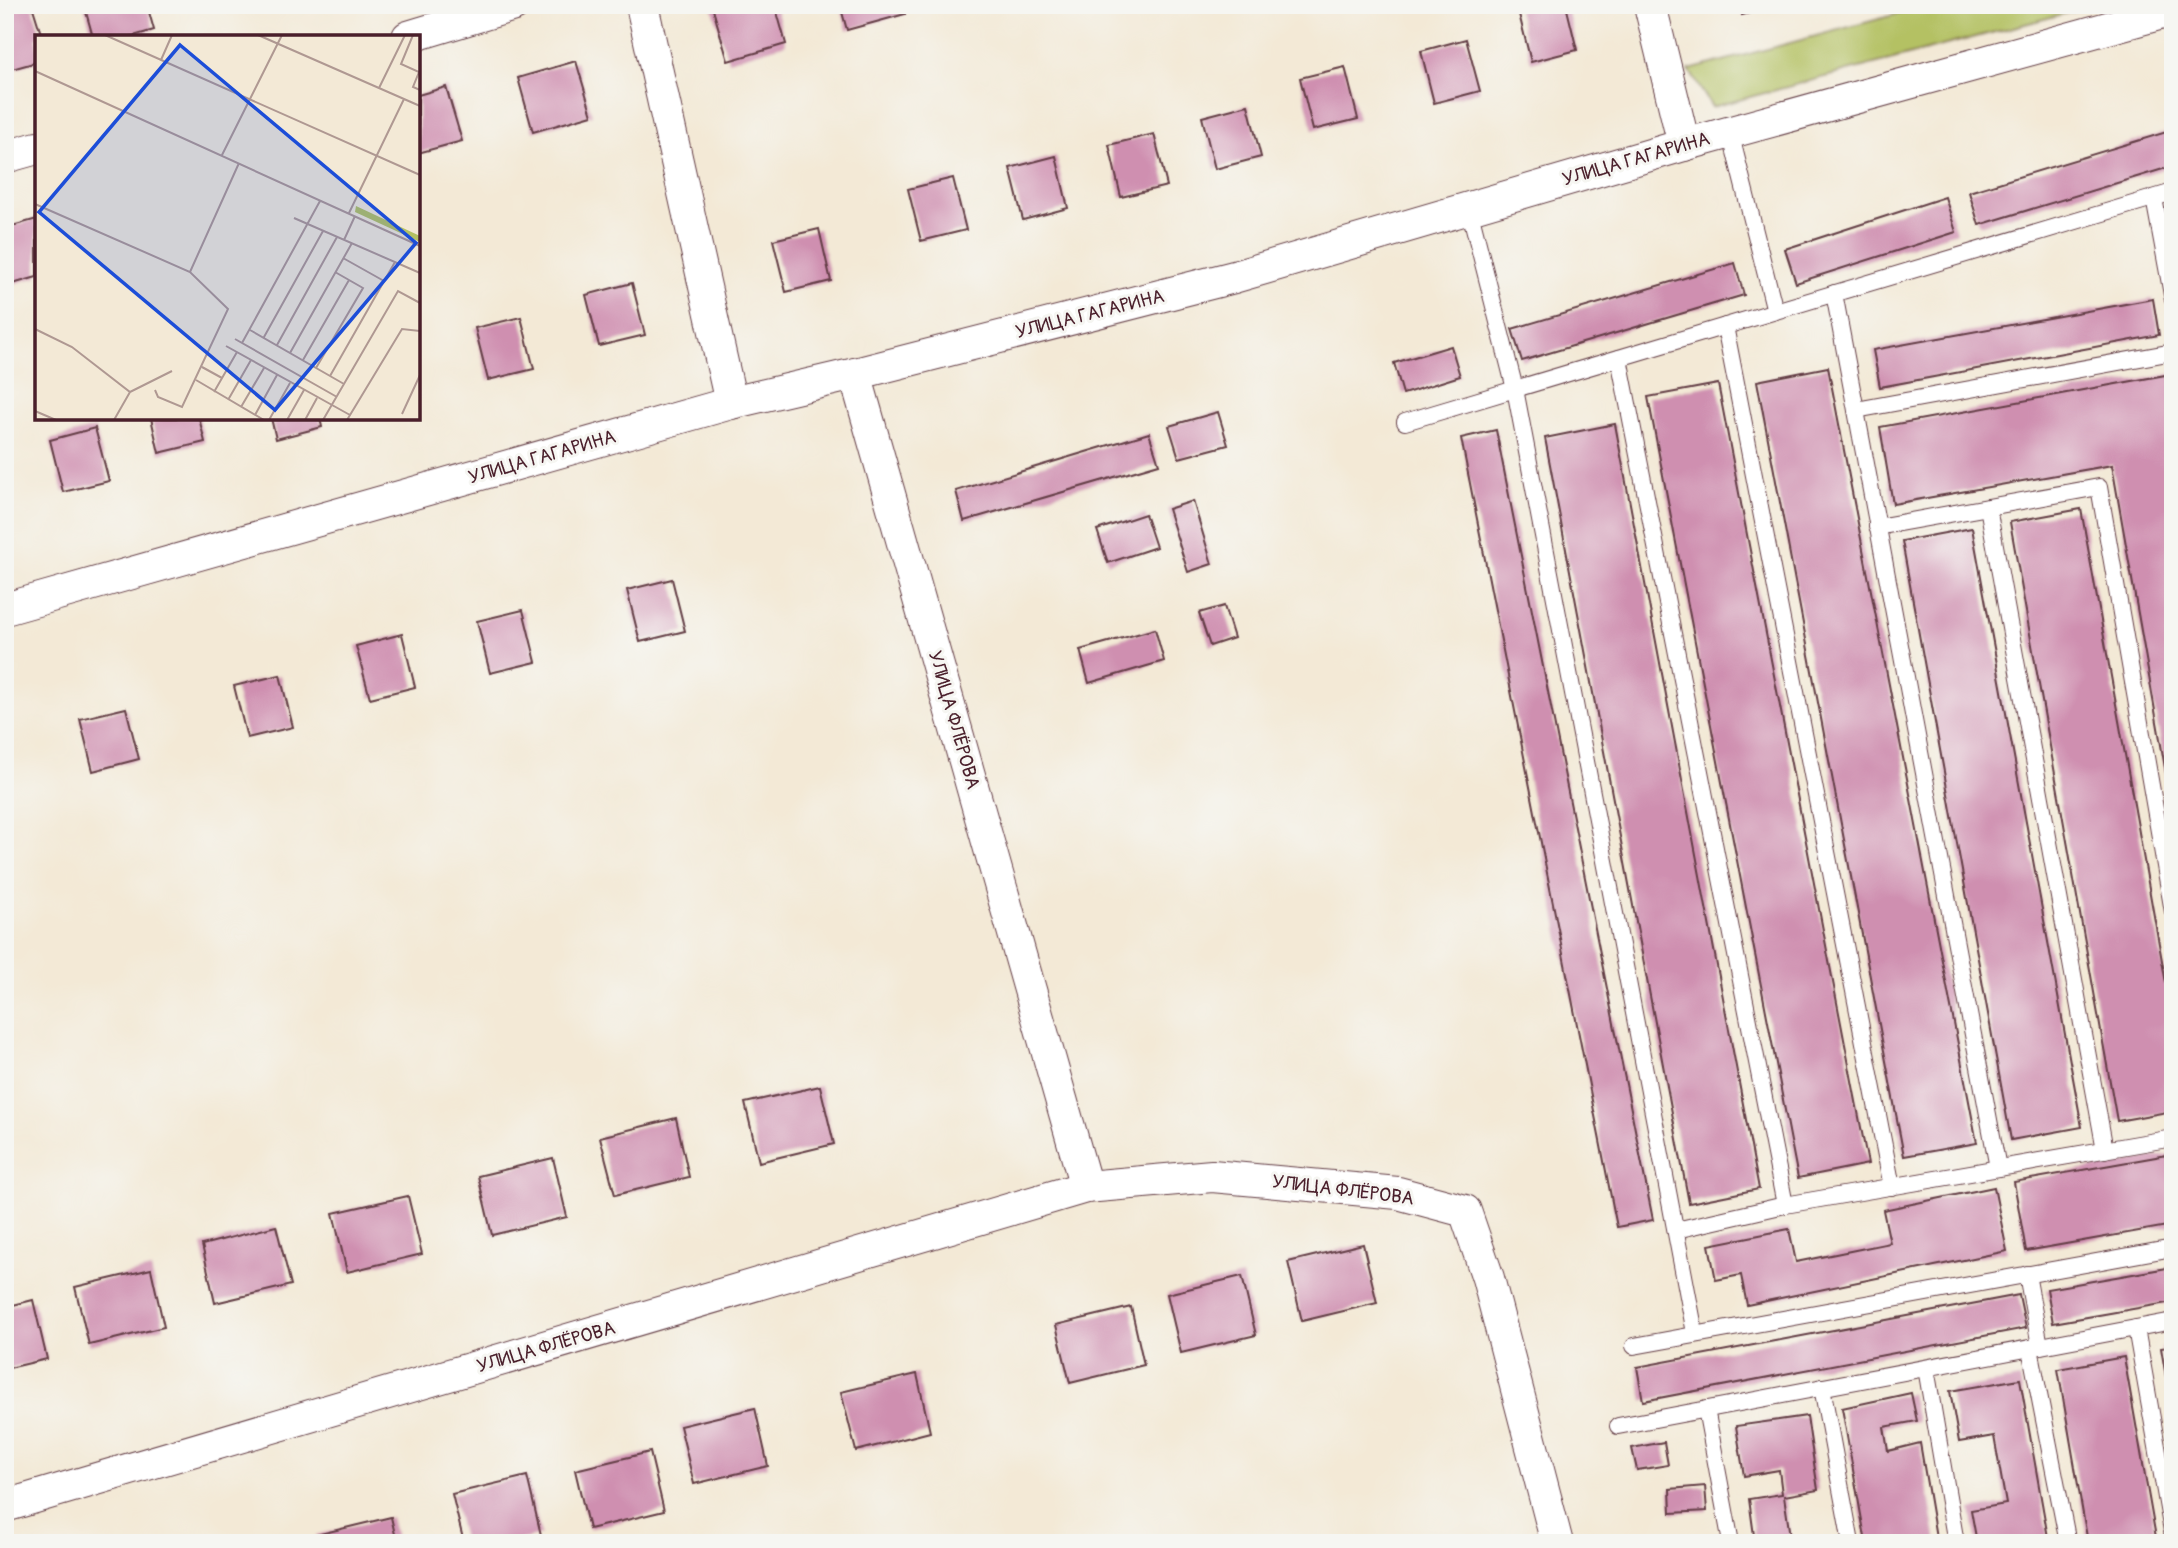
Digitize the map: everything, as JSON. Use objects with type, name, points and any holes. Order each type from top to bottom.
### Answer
[{"type":"street","points":[[415,35],[514,5]]},
{"type":"street","points":[[642,5],[731,403]]},
{"type":"street","points":[[1650,5],[1684,145]]},
{"type":"street","name":"УЛИЦА ГАГАРИНА","points":[[5,609],[731,403],[1234,277],[1684,145],[2173,10]]},
{"type":"street","points":[[5,157],[35,149]]},
{"type":"street","name":"УЛИЦА ФЛЁРОВА","points":[[855,373],[1086,1188]]},
{"type":"street","name":"УЛИЦА ФЛЁРОВА","points":[[5,1506],[1086,1188],[1212,1176],[1398,1193],[1465,1211],[1488,1278],[1557,1543]]},
{"type":"lane","points":[[1730,132],[1775,311]]},
{"type":"lane","points":[[1405,422],[2173,192]]},
{"type":"lane","points":[[2154,198],[2173,300]]},
{"type":"lane","points":[[1469,208],[1515,389],[1695,1333]]},
{"type":"lane","points":[[1833,293],[1998,1168]]},
{"type":"lane","points":[[1725,326],[1892,1187]]},
{"type":"lane","points":[[1856,410],[2173,352]]},
{"type":"lane","points":[[1619,358],[1786,1205]]},
{"type":"lane","points":[[1877,527],[2099,487],[2173,912]]},
{"type":"lane","points":[[1988,507],[2105,1150]]},
{"type":"lane","points":[[1676,1230],[1786,1205],[2173,1138]]},
{"type":"lane","points":[[1634,1346],[2173,1248]]},
{"type":"lane","points":[[2027,1274],[2035,1347],[2068,1543]]},
{"type":"lane","points":[[1618,1426],[2173,1321]]},
{"type":"lane","points":[[2136,1328],[2173,1537]]},
{"type":"lane","points":[[1926,1368],[1956,1543]]},
{"type":"lane","points":[[1822,1387],[1851,1543]]},
{"type":"lane","points":[[1706,1409],[1731,1543]]},
{"type":"green space","points":[[1931,5],[2097,5],[1712,107],[1689,70]]},
{"type":"building","points":[[32,5],[41,35],[35,35],[35,63],[5,71],[5,13]]},
{"type":"building","points":[[84,5],[147,5],[154,30],[137,35],[92,35]]},
{"type":"building","points":[[775,5],[786,44],[728,61],[712,6]]},
{"type":"building","points":[[840,5],[903,5],[905,14],[847,30]]},
{"type":"building","points":[[1536,5],[1566,5],[1577,50],[1531,62],[1518,10]]},
{"type":"building","points":[[1739,5],[1776,5],[1776,6],[1742,15]]},
{"type":"building","points":[[1466,39],[1480,91],[1434,103],[1421,51]]},
{"type":"building","points":[[576,61],[592,115],[533,132],[518,78]]},
{"type":"building","points":[[1345,67],[1358,119],[1313,130],[1300,78]]},
{"type":"building","points":[[446,87],[462,141],[420,152],[420,94]]},
{"type":"building","points":[[1248,105],[1261,157],[1215,169],[1202,117]]},
{"type":"building","points":[[2173,130],[2173,166],[1979,225],[1969,192]]},
{"type":"building","points":[[1154,134],[1167,186],[1121,197],[1109,145]]},
{"type":"building","points":[[1056,156],[1068,208],[1023,220],[1010,168]]},
{"type":"building","points":[[953,178],[966,230],[921,241],[908,189]]},
{"type":"building","points":[[1945,197],[1956,232],[1796,283],[1785,249]]},
{"type":"building","points":[[35,220],[35,278],[9,285],[5,272],[5,228]]},
{"type":"building","points":[[819,229],[831,281],[786,292],[773,240]]},
{"type":"building","points":[[1735,263],[1744,295],[1522,361],[1512,329]]},
{"type":"building","points":[[632,283],[645,335],[599,346],[586,295]]},
{"type":"building","points":[[2153,299],[2159,335],[1880,387],[1873,350]]},
{"type":"building","points":[[521,317],[534,369],[488,380],[475,328]]},
{"type":"building","points":[[1451,346],[1460,376],[1403,394],[1394,363]]},
{"type":"building","points":[[1828,367],[1977,1143],[1904,1156],[1757,381]]},
{"type":"building","points":[[2171,374],[2171,802],[2112,465],[1893,504],[1880,427]]},
{"type":"building","points":[[1718,384],[1868,1164],[1798,1178],[1648,397]]},
{"type":"building","points":[[1218,412],[1228,445],[1179,458],[1169,426]]},
{"type":"building","points":[[151,420],[200,420],[205,442],[159,453]]},
{"type":"building","points":[[271,420],[320,420],[322,427],[276,439]]},
{"type":"building","points":[[1615,424],[1759,1189],[1689,1203],[1545,438]]},
{"type":"building","points":[[95,428],[109,481],[63,492],[50,440]]},
{"type":"building","points":[[1496,430],[1653,1220],[1617,1227],[1461,438]]},
{"type":"building","points":[[1149,433],[1159,464],[964,521],[956,491]]},
{"type":"building","points":[[1193,501],[1212,564],[1188,572],[1168,509]]},
{"type":"building","points":[[2081,509],[2173,1022],[2173,1111],[2117,1121],[2010,522]]},
{"type":"building","points":[[1145,514],[1156,547],[1108,563],[1097,530]]},
{"type":"building","points":[[1972,528],[2082,1127],[2011,1140],[1902,541]]},
{"type":"building","points":[[672,579],[685,631],[640,642],[627,590]]},
{"type":"building","points":[[1224,606],[1234,638],[1210,646],[1199,613]]},
{"type":"building","points":[[523,610],[536,662],[490,673],[477,621]]},
{"type":"building","points":[[1155,629],[1164,661],[1089,683],[1080,650]]},
{"type":"building","points":[[402,634],[415,687],[370,698],[356,646]]},
{"type":"building","points":[[280,675],[293,727],[247,738],[234,686]]},
{"type":"building","points":[[126,708],[139,759],[93,771],[80,719]]},
{"type":"building","points":[[820,1086],[834,1144],[759,1162],[745,1103]]},
{"type":"building","points":[[676,1118],[689,1177],[615,1195],[600,1137]]},
{"type":"building","points":[[2173,1154],[2173,1225],[2026,1251],[2014,1182]]},
{"type":"building","points":[[553,1158],[567,1217],[492,1235],[478,1176]]},
{"type":"building","points":[[1994,1187],[2007,1251],[1747,1305],[1741,1275],[1716,1280],[1709,1245],[1789,1229],[1796,1262],[1890,1243],[1883,1210]]},
{"type":"building","points":[[408,1196],[422,1254],[347,1272],[333,1213]]},
{"type":"building","points":[[276,1226],[291,1285],[215,1303],[202,1245]]},
{"type":"building","points":[[1363,1244],[1377,1303],[1302,1321],[1288,1262]]},
{"type":"building","points":[[2173,1267],[2173,1302],[2053,1323],[2047,1289]]},
{"type":"building","points":[[151,1269],[164,1327],[89,1345],[75,1287]]},
{"type":"building","points":[[1242,1276],[1256,1335],[1181,1353],[1167,1294]]},
{"type":"building","points":[[2019,1295],[2026,1328],[1643,1401],[1637,1367]]},
{"type":"building","points":[[33,1300],[47,1359],[5,1369],[5,1307]]},
{"type":"building","points":[[1131,1307],[1144,1365],[1070,1383],[1056,1325]]},
{"type":"building","points":[[2173,1346],[2173,1406],[2171,1406],[2161,1348]]},
{"type":"building","points":[[2124,1357],[2157,1543],[2121,1543],[2120,1537],[2088,1543],[2058,1369]]},
{"type":"building","points":[[917,1374],[930,1432],[856,1451],[841,1392]]},
{"type":"building","points":[[2020,1379],[2049,1543],[1977,1543],[1971,1510],[2006,1504],[1994,1436],[1959,1442],[1950,1391]]},
{"type":"building","points":[[1911,1393],[1917,1421],[1884,1427],[1888,1451],[1920,1443],[1937,1543],[1866,1543],[1842,1408]]},
{"type":"building","points":[[755,1408],[768,1466],[694,1484],[680,1426]]},
{"type":"building","points":[[1807,1416],[1818,1490],[1784,1496],[1791,1543],[1755,1543],[1749,1499],[1782,1494],[1779,1470],[1744,1476],[1736,1426]]},
{"type":"building","points":[[1664,1442],[1668,1465],[1637,1470],[1632,1448]]},
{"type":"building","points":[[650,1452],[664,1511],[589,1529],[575,1470]]},
{"type":"building","points":[[527,1476],[541,1535],[508,1543],[464,1543],[452,1494]]},
{"type":"building","points":[[1705,1486],[1707,1511],[1671,1513],[1670,1489]]},
{"type":"building","points":[[391,1517],[397,1543],[318,1543],[316,1535]]}]
